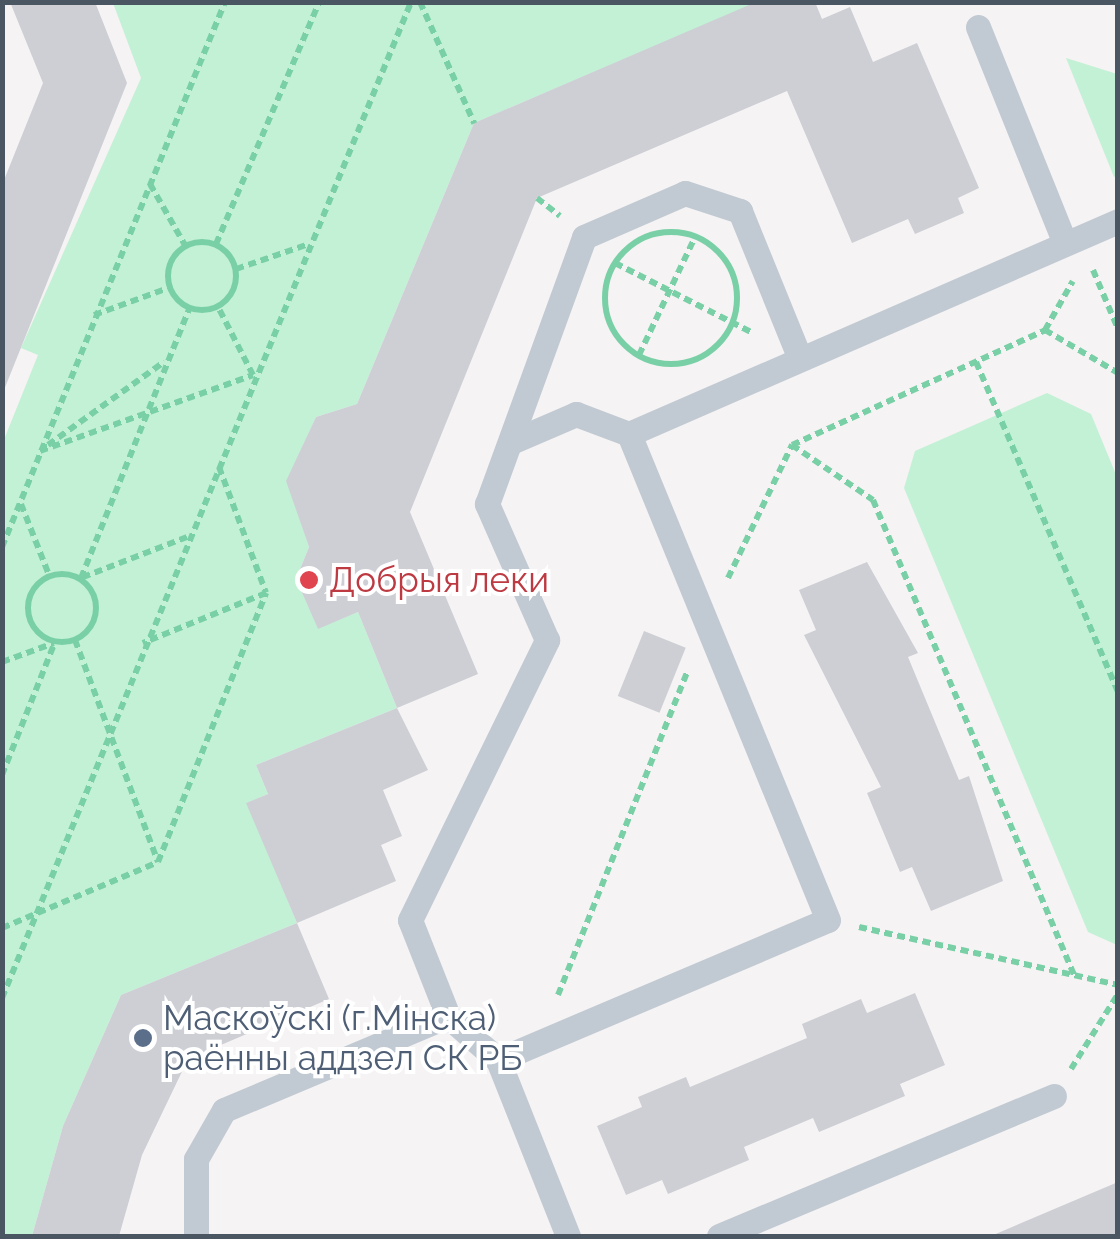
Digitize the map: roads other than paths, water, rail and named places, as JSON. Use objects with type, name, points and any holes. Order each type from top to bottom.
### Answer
[{"type":"lane","points":[[978,27],[1064,243]]},
{"type":"lane","points":[[565,1236],[498,1060],[448,1016],[410,920],[547,640],[486,504],[584,236],[685,194],[740,210],[799,356]]},
{"type":"lane","points":[[510,442],[576,414],[628,434],[799,356],[1118,221]]},
{"type":"lane","points":[[498,1060],[828,920],[628,434]]},
{"type":"lane","points":[[196,1236],[196,1160],[224,1110],[448,1016]]},
{"type":"lane","points":[[719,1236],[1054,1096]]},
{"type":"place","name":"Добрыя леки","points":[[309,580]]},
{"type":"place","name":"Маскоўскі (г.Мінска) раённы аддзел СК РБ","points":[[143,1038]]}]
